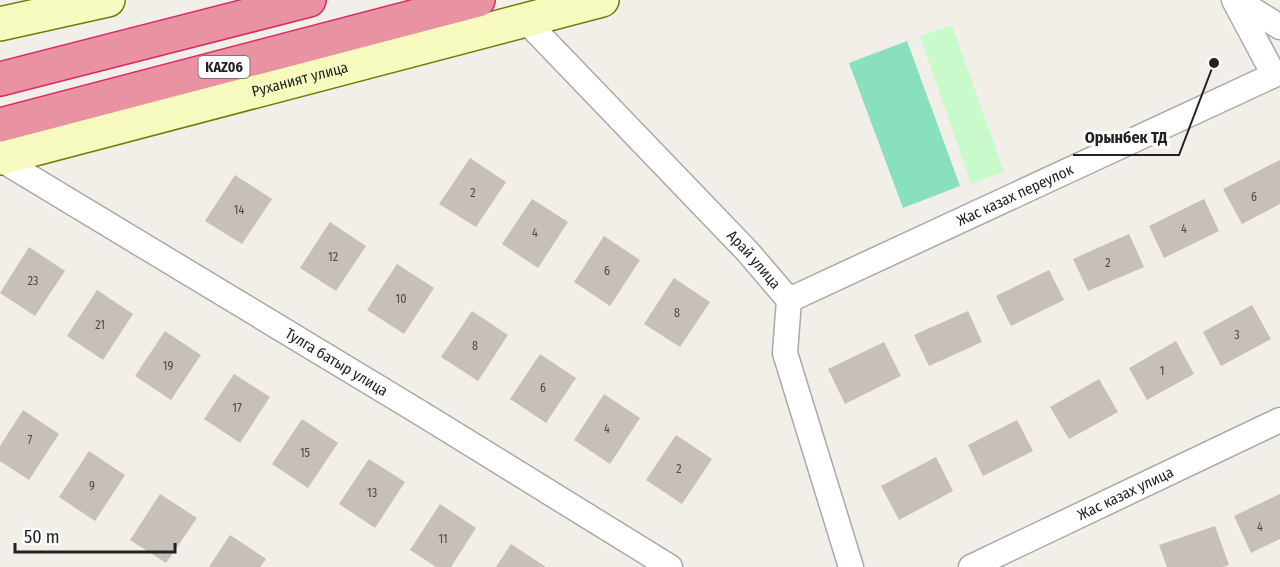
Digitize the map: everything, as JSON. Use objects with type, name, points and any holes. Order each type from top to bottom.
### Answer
[{"type":"highway","points":[[0,79],[309,0]]},
{"type":"highway","name":"KАZ06","points":[[0,125],[463,4]]},
{"type":"main road","points":[[0,24],[108,0]]},
{"type":"main road","name":"Руханият улица","points":[[0,159],[602,0]]},
{"type":"street","points":[[1236,0],[1280,27]]},
{"type":"street","name":"Жас казах переулок","points":[[789,300],[1274,75],[1236,0]]},
{"type":"street","name":"Арай улица","points":[[526,21],[747,251],[789,300],[785,352],[851,567]]},
{"type":"street","name":"Тулга батыр улица","points":[[0,159],[419,412],[670,567]]},
{"type":"street","name":"Жас казах улица","points":[[971,567],[1280,420]]},
{"type":"green space","points":[[952,25],[1004,172],[971,184],[920,36]]},
{"type":"green space","points":[[907,41],[960,186],[903,208],[849,63]]},
{"type":"building","points":[[470,158],[506,182],[476,227],[439,204]]},
{"type":"building","points":[[1280,160],[1280,204],[1242,224],[1223,189]]},
{"type":"building","points":[[235,175],[272,199],[242,244],[205,221]]},
{"type":"building","points":[[532,199],[568,222],[538,268],[502,244]]},
{"type":"building","points":[[1204,199],[1219,231],[1164,258],[1149,226]]},
{"type":"building","points":[[330,222],[366,246],[336,291],[300,268]]},
{"type":"building","points":[[1129,234],[1144,267],[1088,291],[1073,259]]},
{"type":"building","points":[[604,236],[640,260],[610,306],[574,282]]},
{"type":"building","points":[[29,247],[65,271],[35,316],[0,293]]},
{"type":"building","points":[[397,264],[434,288],[404,334],[367,310]]},
{"type":"building","points":[[1049,270],[1064,300],[1011,326],[996,296]]},
{"type":"building","points":[[674,278],[710,302],[680,347],[644,324]]},
{"type":"building","points":[[97,290],[133,314],[103,360],[67,336]]},
{"type":"building","points":[[1252,305],[1271,339],[1221,366],[1203,332]]},
{"type":"building","points":[[472,311],[508,335],[478,381],[441,357]]},
{"type":"building","points":[[968,311],[982,342],[929,366],[914,335]]},
{"type":"building","points":[[165,331],[201,355],[171,400],[135,376]]},
{"type":"building","points":[[1176,341],[1194,374],[1147,400],[1129,368]]},
{"type":"building","points":[[884,342],[901,376],[845,404],[828,369]]},
{"type":"building","points":[[540,354],[576,378],[546,423],[510,399]]},
{"type":"building","points":[[234,374],[270,397],[240,443],[204,419]]},
{"type":"building","points":[[1099,379],[1118,412],[1069,439],[1050,407]]},
{"type":"building","points":[[604,394],[640,418],[610,464],[574,440]]},
{"type":"building","points":[[23,410],[59,434],[29,480],[0,461],[0,446]]},
{"type":"building","points":[[302,419],[338,443],[308,488],[272,464]]},
{"type":"building","points":[[1017,420],[1033,451],[983,476],[968,445]]},
{"type":"building","points":[[676,435],[712,459],[682,504],[646,480]]},
{"type":"building","points":[[89,451],[125,475],[95,521],[59,497]]},
{"type":"building","points":[[936,457],[953,491],[899,520],[881,486]]},
{"type":"building","points":[[369,459],[405,482],[375,528],[339,504]]},
{"type":"building","points":[[160,494],[197,518],[166,563],[130,540]]},
{"type":"building","points":[[1280,494],[1280,539],[1251,553],[1234,516]]},
{"type":"building","points":[[440,504],[476,528],[451,567],[436,567],[410,550]]},
{"type":"building","points":[[1215,526],[1229,565],[1167,567],[1159,545]]},
{"type":"building","points":[[230,535],[266,559],[260,567],[209,567]]},
{"type":"building","points":[[511,544],[546,567],[496,567]]},
{"type":"place","name":"Орынбек ТД","points":[[1214,63]]}]
